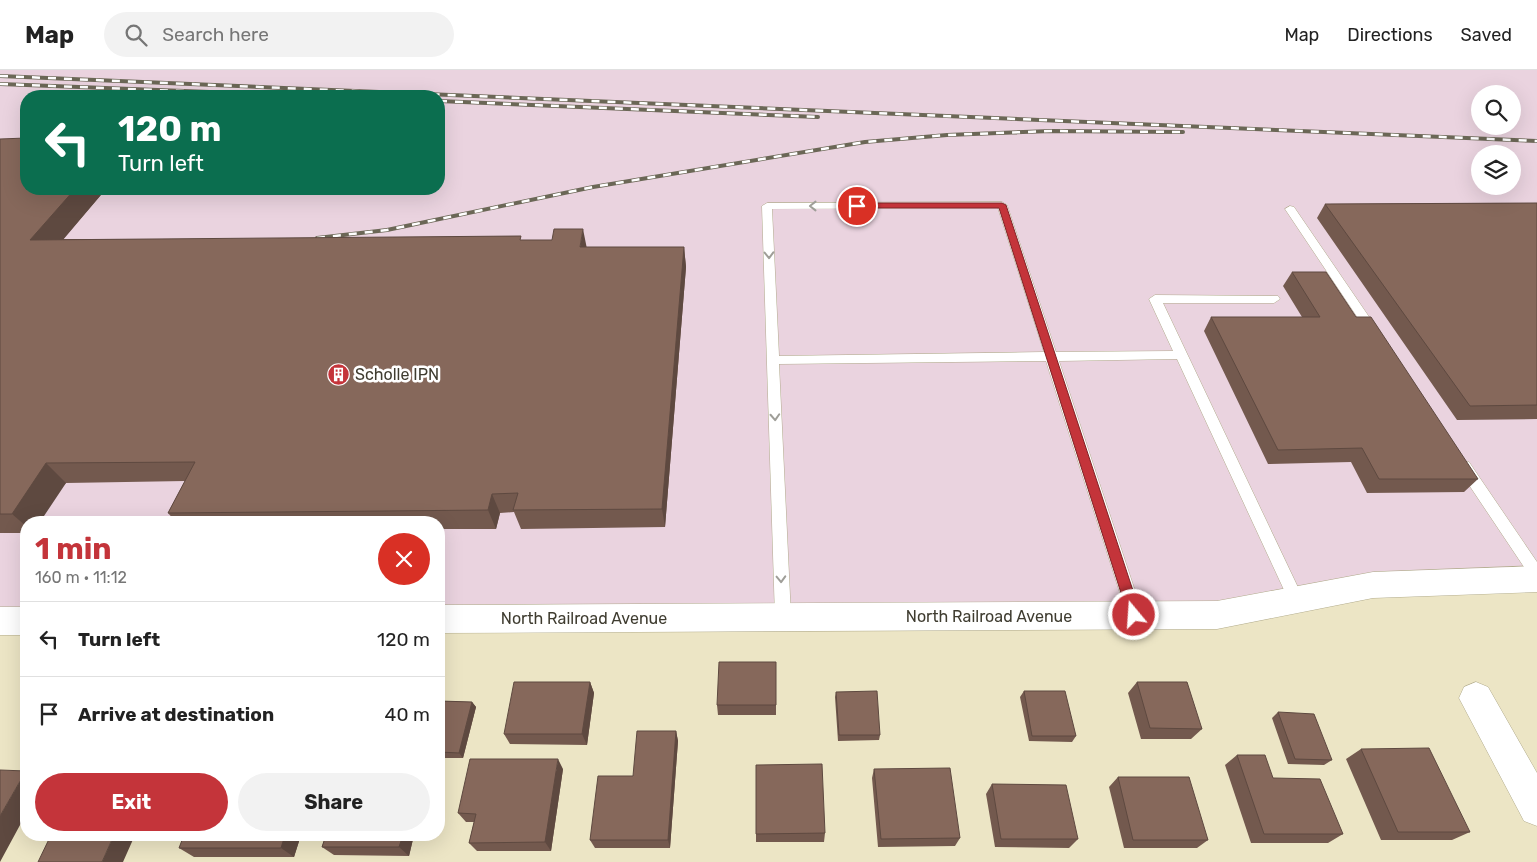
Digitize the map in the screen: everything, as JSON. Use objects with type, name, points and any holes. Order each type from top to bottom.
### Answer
[{"type":"street","name":"North Railroad Avenue","points":[[445,619],[1217,615],[1373,585],[1537,579]]},
{"type":"street","points":[[0,621],[20,621]]},
{"type":"street","points":[[1476,698],[1537,808]]},
{"type":"lane","points":[[783,617],[767,206],[1002,205],[1134,615]]},
{"type":"lane","points":[[1290,209],[1383,347]]},
{"type":"lane","points":[[1274,299],[1155,299],[1296,600]]},
{"type":"lane","points":[[772,360],[1180,355]]},
{"type":"lane","points":[[1455,452],[1537,574]]},
{"type":"shaded area","points":[[0,70],[1537,70],[1537,581],[1373,585],[1217,615],[445,619],[445,516],[20,516],[20,621],[0,621]]},
{"type":"building","name":"Scholle IPN","points":[[20,138],[20,195],[70,195],[30,240],[521,236],[520,240],[552,240],[554,229],[583,229],[580,247],[684,247],[662,509],[513,510],[518,493],[492,494],[488,510],[168,513],[195,462],[46,463],[12,514],[0,514],[0,139]]},
{"type":"building","points":[[1537,203],[1537,405],[1470,406],[1325,204]]},
{"type":"building","points":[[1292,272],[1326,272],[1356,317],[1371,317],[1478,479],[1379,479],[1362,448],[1278,450],[1211,317],[1320,317]]},
{"type":"building","points":[[719,662],[776,662],[776,705],[717,705]]},
{"type":"building","points":[[514,682],[590,682],[582,734],[504,734]]},
{"type":"building","points":[[1137,682],[1187,682],[1202,729],[1150,728]]},
{"type":"building","points":[[877,691],[880,735],[839,735],[836,692]]},
{"type":"building","points":[[1024,691],[1065,691],[1076,736],[1032,736]]},
{"type":"building","points":[[445,701],[472,702],[459,753],[445,752]]},
{"type":"building","points":[[1278,712],[1314,714],[1332,760],[1295,759]]},
{"type":"building","points":[[637,731],[676,731],[668,840],[590,840],[598,776],[633,776]]},
{"type":"building","points":[[1429,748],[1470,832],[1398,832],[1361,749]]},
{"type":"building","points":[[1237,755],[1265,755],[1273,778],[1320,779],[1343,834],[1264,834]]},
{"type":"building","points":[[470,759],[558,759],[545,842],[469,843],[476,814],[458,813]]},
{"type":"building","points":[[822,764],[825,833],[756,834],[756,765]]},
{"type":"building","points":[[950,768],[960,838],[881,839],[874,769]]},
{"type":"building","points":[[0,770],[20,771],[20,781],[0,816]]},
{"type":"building","points":[[1118,777],[1189,777],[1208,840],[1133,840]]},
{"type":"building","points":[[992,784],[1066,785],[1078,839],[1001,839]]},
{"type":"building","points":[[48,841],[111,841],[102,862],[38,862]]},
{"type":"building","points":[[182,841],[283,841],[281,848],[179,848]]},
{"type":"building","points":[[324,841],[401,841],[399,847],[322,847]]},
{"type":"railway","points":[[0,76],[331,90]]},
{"type":"railway","points":[[0,84],[156,90]]},
{"type":"railway","points":[[445,95],[1537,141]]},
{"type":"railway","points":[[445,101],[818,117]]},
{"type":"railway","points":[[317,238],[387,230],[593,187],[865,142],[947,135],[1051,131],[1183,132]]},
{"type":"place","name":"Scholle IPN","points":[[339,374]]},
{"type":"route","points":[[857,206],[1002,205],[1134,615]]}]
